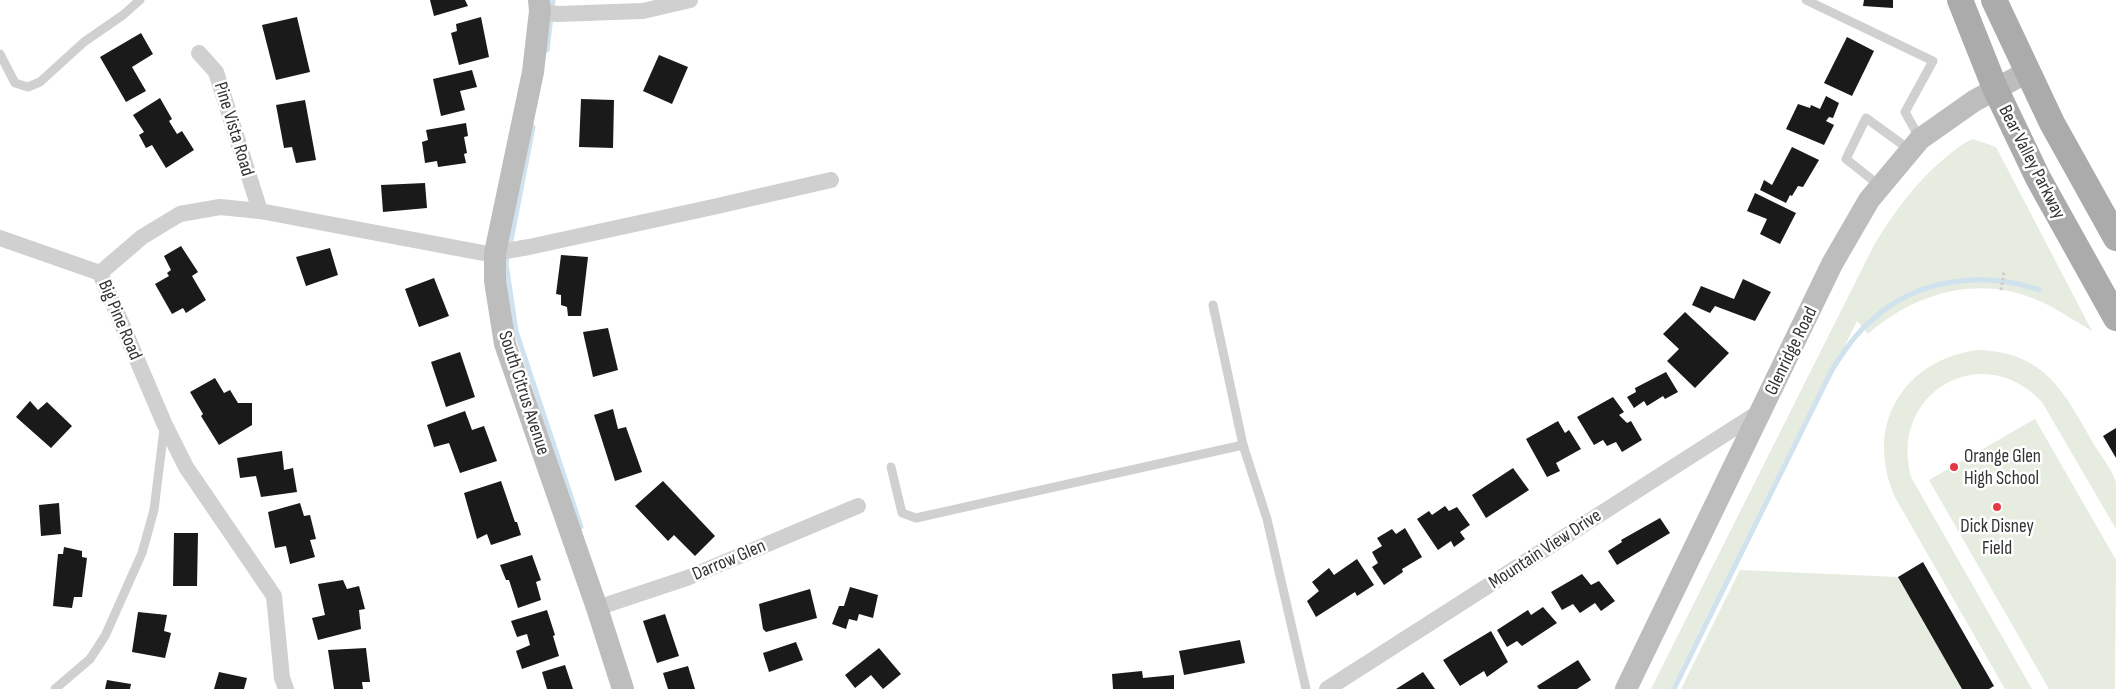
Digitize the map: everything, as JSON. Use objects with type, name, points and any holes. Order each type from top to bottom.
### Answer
[{"type":"main road","name":"Bear Valley Parkway","points":[[1960,0],[1995,88],[2038,178],[2116,318]]},
{"type":"main road","name":"Bear Valley Parkway","points":[[1994,0],[2027,72],[2069,155],[2116,238]]},
{"type":"street","points":[[539,6],[557,14],[644,11],[690,0]]},
{"type":"street","name":"South Citrus Avenue","points":[[539,6],[533,72],[495,254],[495,280],[505,344],[597,608],[623,689]]},
{"type":"street","name":"Pine Vista Road","points":[[199,53],[216,72],[260,211]]},
{"type":"street","name":"Glenridge Road","points":[[1626,689],[1763,410],[1832,264],[1869,200],[1915,145],[1995,88],[2027,72]]},
{"type":"street","points":[[495,254],[831,180]]},
{"type":"street","name":"Big Pine Road","points":[[286,689],[282,678],[274,596],[186,467],[164,423],[100,273],[142,237],[180,214],[220,207],[260,211],[495,254]]},
{"type":"street","points":[[0,238],[100,273]]},
{"type":"street","name":"Mountain View Drive","points":[[1327,689],[1763,410]]},
{"type":"street","name":"Darrow Glen","points":[[597,608],[687,578],[858,506]]},
{"type":"lane","points":[[0,54],[15,83],[28,87],[40,82],[84,42],[124,15],[140,0]]},
{"type":"lane","points":[[1806,0],[1933,61],[1905,112],[1915,145]]},
{"type":"lane","points":[[1880,186],[1846,159],[1866,118],[1915,145]]},
{"type":"lane","points":[[1213,305],[1243,445],[1267,518],[1306,689]]},
{"type":"lane","points":[[55,689],[90,659],[105,636],[142,553],[154,510],[164,423]]},
{"type":"lane","points":[[891,467],[902,514],[916,518],[1243,445]]},
{"type":"path","points":[[2002,290],[2004,272]]},
{"type":"shaded area","points":[[1973,139],[1996,147],[2092,331],[2035,299],[2013,292],[1991,289],[1947,292],[1926,299],[1905,308],[1868,334],[1857,321],[1676,689],[1651,689],[1874,245],[1897,210],[1924,178],[1955,150]]},
{"type":"shaded area","points":[[1978,350],[2001,352],[2020,358],[2036,367],[2049,378],[2072,407],[2116,483],[2116,529],[2042,402],[2018,383],[1993,375],[1968,375],[1945,384],[1927,399],[1913,421],[1908,447],[1911,477],[2032,689],[2005,689],[1896,499],[1887,473],[1884,448],[1887,424],[1896,402],[1910,383],[1928,368],[1951,356]]},
{"type":"shaded area","points":[[2035,419],[2116,560],[2115,689],[2049,689],[1929,480]]},
{"type":"shaded area","points":[[1740,570],[1898,577],[1962,689],[1681,689]]},
{"type":"building","points":[[430,0],[465,0],[468,6],[434,16]]},
{"type":"building","points":[[1864,0],[1893,0],[1893,8],[1863,6]]},
{"type":"building","points":[[297,17],[310,72],[276,80],[262,25]]},
{"type":"building","points":[[481,17],[489,57],[459,65],[451,33],[457,31],[456,24]]},
{"type":"building","points":[[141,33],[153,54],[132,67],[146,91],[126,102],[100,57]]},
{"type":"building","points":[[1847,37],[1874,51],[1852,96],[1824,83]]},
{"type":"building","points":[[659,55],[688,67],[672,104],[643,91]]},
{"type":"building","points":[[472,70],[477,87],[460,91],[465,110],[441,116],[433,79]]},
{"type":"building","points":[[1826,96],[1839,103],[1833,118],[1829,117],[1826,121],[1834,125],[1824,145],[1786,129],[1798,104],[1810,108],[1811,105],[1820,109]]},
{"type":"building","points":[[160,98],[172,119],[169,121],[177,134],[182,131],[194,150],[166,168],[152,145],[146,148],[139,135],[144,132],[133,115]]},
{"type":"building","points":[[581,99],[614,100],[613,148],[579,147]]},
{"type":"building","points":[[305,100],[316,160],[296,163],[292,147],[284,148],[276,105]]},
{"type":"building","points":[[466,123],[468,136],[464,137],[467,153],[464,154],[466,163],[438,167],[437,161],[425,163],[422,142],[428,140],[426,130]]},
{"type":"building","points":[[1792,147],[1819,160],[1803,187],[1798,186],[1786,203],[1760,190],[1764,180],[1772,185]]},
{"type":"building","points":[[425,183],[427,208],[383,212],[381,185]]},
{"type":"building","points":[[1755,193],[1796,213],[1780,244],[1760,234],[1767,219],[1747,211]]},
{"type":"building","points":[[181,246],[198,272],[192,276],[206,300],[186,313],[183,308],[172,314],[155,284],[169,276],[167,273],[171,270],[164,256]]},
{"type":"building","points":[[330,248],[338,275],[306,286],[296,257]]},
{"type":"building","points":[[561,255],[588,257],[581,316],[568,316],[567,307],[561,305],[561,295],[556,294]]},
{"type":"building","points":[[434,278],[449,316],[419,327],[405,289]]},
{"type":"building","points":[[1743,279],[1771,292],[1755,321],[1715,306],[1710,313],[1692,305],[1701,286],[1734,299]]},
{"type":"building","points":[[1685,312],[1729,353],[1695,388],[1667,361],[1679,349],[1663,334]]},
{"type":"building","points":[[608,328],[618,370],[593,377],[583,332]]},
{"type":"building","points":[[460,352],[475,397],[446,407],[431,362]]},
{"type":"building","points":[[1666,372],[1678,392],[1665,399],[1663,396],[1647,406],[1644,401],[1634,408],[1627,397],[1636,392],[1635,388]]},
{"type":"building","points":[[215,378],[224,393],[230,390],[238,403],[252,403],[252,425],[219,445],[201,416],[203,414],[190,392]]},
{"type":"building","points":[[1613,397],[1624,412],[1619,415],[1627,423],[1631,421],[1642,440],[1622,452],[1616,442],[1607,446],[1603,440],[1594,445],[1577,417]]},
{"type":"building","points":[[30,401],[38,410],[47,402],[72,426],[51,448],[16,417]]},
{"type":"building","points":[[613,409],[618,429],[626,427],[642,472],[615,481],[594,415]]},
{"type":"building","points":[[465,411],[472,430],[484,426],[497,461],[460,473],[449,443],[434,447],[427,425]]},
{"type":"building","points":[[1558,421],[1565,433],[1569,430],[1581,449],[1556,463],[1560,471],[1547,477],[1526,439]]},
{"type":"building","points":[[2116,428],[2116,458],[2103,436]]},
{"type":"building","points":[[282,451],[284,470],[293,468],[297,492],[261,497],[256,476],[240,478],[237,458]]},
{"type":"building","points":[[1513,468],[1529,490],[1486,518],[1472,495]]},
{"type":"building","points":[[501,481],[521,535],[491,545],[487,534],[477,539],[464,493]]},
{"type":"building","points":[[663,481],[715,536],[695,556],[674,535],[668,541],[635,506]]},
{"type":"building","points":[[59,503],[61,534],[41,536],[39,505]]},
{"type":"building","points":[[300,503],[304,516],[310,515],[316,539],[310,540],[315,557],[290,564],[286,546],[275,548],[268,512]]},
{"type":"building","points":[[1445,506],[1449,511],[1457,507],[1470,525],[1460,532],[1465,539],[1454,547],[1451,541],[1438,550],[1417,519],[1429,511],[1432,515]]},
{"type":"building","points":[[1660,518],[1670,533],[1617,565],[1608,551],[1622,542],[1621,540]]},
{"type":"building","points":[[1405,528],[1422,557],[1402,569],[1403,572],[1384,585],[1372,567],[1378,563],[1372,552],[1382,546],[1377,538],[1392,529],[1396,534]]},
{"type":"building","points":[[174,533],[198,533],[197,586],[173,586]]},
{"type":"building","points":[[64,547],[82,551],[82,557],[87,558],[82,597],[74,597],[72,608],[53,606],[58,554],[63,554]]},
{"type":"building","points":[[532,555],[541,580],[536,582],[541,600],[518,608],[509,580],[506,580],[500,565]]},
{"type":"building","points":[[1357,559],[1374,585],[1357,596],[1355,592],[1316,617],[1307,601],[1319,591],[1312,582],[1329,568],[1334,575]]},
{"type":"building","points":[[1923,562],[1994,686],[1989,689],[1962,689],[1898,577]]},
{"type":"building","points":[[1582,574],[1591,585],[1599,581],[1615,601],[1601,611],[1595,603],[1580,613],[1573,604],[1562,610],[1551,592]]},
{"type":"building","points":[[343,580],[347,589],[359,586],[365,609],[359,610],[361,629],[318,640],[312,618],[325,615],[318,584]]},
{"type":"building","points":[[850,587],[878,595],[873,618],[859,614],[857,621],[849,619],[846,629],[832,624],[839,606],[844,606]]},
{"type":"building","points":[[810,589],[817,618],[766,632],[763,629],[759,604]]},
{"type":"building","points":[[1543,607],[1557,623],[1522,646],[1517,641],[1507,647],[1497,630],[1528,610],[1531,615]]},
{"type":"building","points":[[547,610],[559,656],[522,669],[516,651],[530,645],[527,634],[517,637],[511,621]]},
{"type":"building","points":[[138,612],[167,615],[164,631],[171,633],[165,658],[132,652]]},
{"type":"building","points":[[665,614],[679,656],[657,663],[643,621]]},
{"type":"building","points":[[1491,631],[1508,662],[1487,677],[1484,671],[1460,686],[1443,660]]},
{"type":"building","points":[[1240,640],[1245,663],[1184,675],[1179,651]]},
{"type":"building","points":[[796,642],[803,660],[769,672],[763,653]]},
{"type":"building","points":[[366,648],[370,682],[362,682],[363,689],[334,689],[328,650]]},
{"type":"building","points":[[879,648],[901,674],[883,689],[871,675],[855,688],[845,675]]},
{"type":"building","points":[[1578,660],[1591,680],[1577,689],[1539,689],[1537,686]]},
{"type":"building","points":[[565,665],[573,689],[547,689],[542,672]]},
{"type":"building","points":[[688,666],[695,689],[668,689],[663,673]]},
{"type":"building","points":[[1142,671],[1143,678],[1174,675],[1174,689],[1113,689],[1112,674]]},
{"type":"building","points":[[219,672],[247,678],[244,689],[214,689]]},
{"type":"building","points":[[1423,672],[1435,689],[1396,689]]},
{"type":"building","points":[[107,680],[131,684],[130,689],[105,689]]},
{"type":"waterway","points":[[547,50],[553,0]]},
{"type":"waterway","points":[[510,246],[533,127]]},
{"type":"waterway","points":[[508,255],[506,263],[516,331],[581,527]]},
{"type":"waterway","points":[[1674,689],[1832,370],[1861,330],[1891,305],[1930,287],[1952,282],[1996,280],[2039,290]]},
{"type":"place","name":"Orange Glen High School","points":[[1954,467]]},
{"type":"place","name":"Dick Disney Field","points":[[1997,507]]}]
